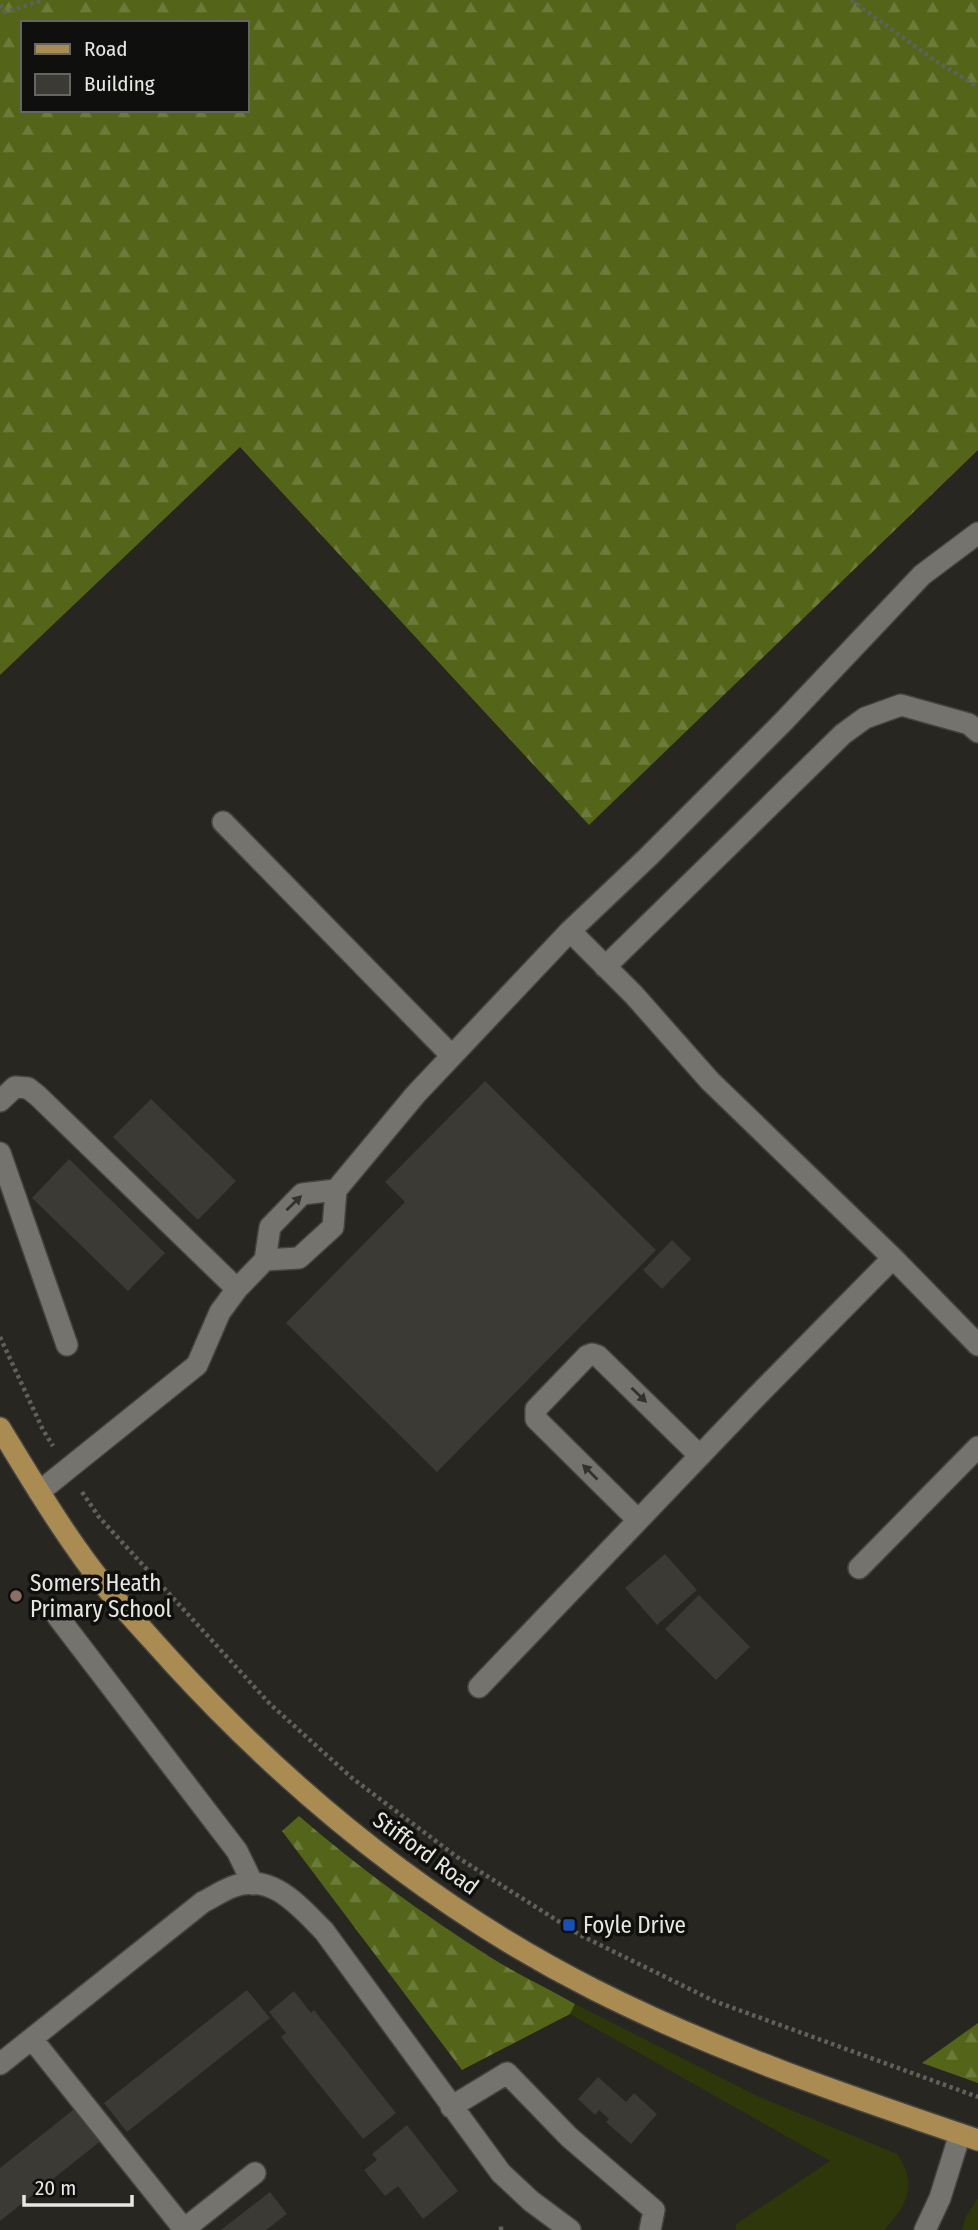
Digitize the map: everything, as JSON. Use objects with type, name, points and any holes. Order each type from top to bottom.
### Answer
[{"type":"main road","name":"Stifford Road","points":[[0,1427],[78,1551],[123,1608],[204,1697],[284,1774],[371,1847],[452,1907],[551,1966],[703,2041],[806,2081],[969,2137]]},
{"type":"street","points":[[265,1260],[299,1258],[333,1227],[336,1190],[416,1094],[570,931],[773,732],[922,575],[978,533]]},
{"type":"street","points":[[605,967],[843,734],[865,718],[901,705],[969,724],[978,732]]},
{"type":"street","points":[[223,822],[452,1056]]},
{"type":"street","points":[[570,931],[634,995],[710,1081],[893,1258],[978,1345]]},
{"type":"street","points":[[0,1101],[15,1087],[28,1088],[237,1289]]},
{"type":"street","points":[[0,1153],[67,1345]]},
{"type":"street","points":[[39,1492],[197,1365],[220,1312],[237,1289],[265,1260],[270,1227],[302,1194],[336,1190]]},
{"type":"street","points":[[479,1687],[893,1258]]},
{"type":"street","points":[[638,1520],[536,1419],[536,1409],[587,1356],[598,1356],[700,1456]]},
{"type":"street","points":[[859,1568],[978,1447]]},
{"type":"street","points":[[58,1617],[237,1851],[253,1884]]},
{"type":"street","points":[[0,2064],[203,1902],[235,1885],[276,1887],[298,1904],[324,1931],[501,2173],[531,2202],[570,2230]]},
{"type":"street","points":[[32,2039],[184,2230],[255,2173]]},
{"type":"street","points":[[451,2107],[506,2073],[569,2137],[654,2210],[650,2230]]},
{"type":"street","name":"Stifford Road","points":[[925,2230],[969,2137]]},
{"type":"path","points":[[0,5],[5,12],[44,0]]},
{"type":"path","points":[[851,0],[934,60],[978,87]]},
{"type":"path","points":[[0,1337],[43,1430]]},
{"type":"path","points":[[99,1517],[270,1704],[352,1778],[457,1857],[580,1935],[714,2001],[978,2097]]},
{"type":"path","points":[[501,2223],[501,2230]]},
{"type":"green space","points":[[0,0],[978,0],[978,450],[589,825],[240,447],[0,675]]},
{"type":"green space","points":[[299,1816],[368,1872],[440,1924],[500,1963],[575,2004],[570,2014],[462,2070],[282,1831]]},
{"type":"green space","points":[[575,2004],[757,2096],[897,2154],[907,2175],[908,2185],[899,2212],[884,2230],[736,2230],[736,2224],[830,2161],[570,2014]]},
{"type":"green space","points":[[978,2023],[978,2083],[922,2063]]},
{"type":"green space","points":[[978,2198],[978,2230],[962,2230],[965,2218]]},
{"type":"building","points":[[485,1081],[656,1250],[437,1472],[286,1323],[405,1202],[385,1182]]},
{"type":"building","points":[[151,1099],[236,1181],[198,1220],[113,1137]]},
{"type":"building","points":[[69,1159],[165,1253],[128,1291],[32,1198]]},
{"type":"building","points":[[672,1240],[691,1259],[662,1289],[643,1270]]},
{"type":"building","points":[[665,1554],[697,1590],[657,1625],[625,1588]]},
{"type":"building","points":[[699,1595],[750,1647],[716,1680],[665,1629]]},
{"type":"building","points":[[247,1990],[270,2018],[127,2132],[104,2103]]},
{"type":"building","points":[[294,1991],[311,2013],[314,2010],[396,2113],[363,2139],[281,2037],[286,2033],[269,2012]]},
{"type":"building","points":[[598,2077],[626,2102],[634,2093],[657,2114],[631,2144],[606,2122],[609,2119],[599,2110],[595,2115],[578,2099]]},
{"type":"building","points":[[77,2107],[102,2140],[0,2221],[0,2168]]},
{"type":"building","points":[[407,2125],[458,2191],[423,2219],[398,2186],[385,2196],[364,2170],[377,2160],[372,2154]]},
{"type":"building","points":[[270,2192],[287,2214],[266,2230],[221,2230]]},
{"type":"place","name":"Somers Heath Primary School","points":[[16,1596]]},
{"type":"place","name":"Foyle Drive","points":[[569,1925]]}]
